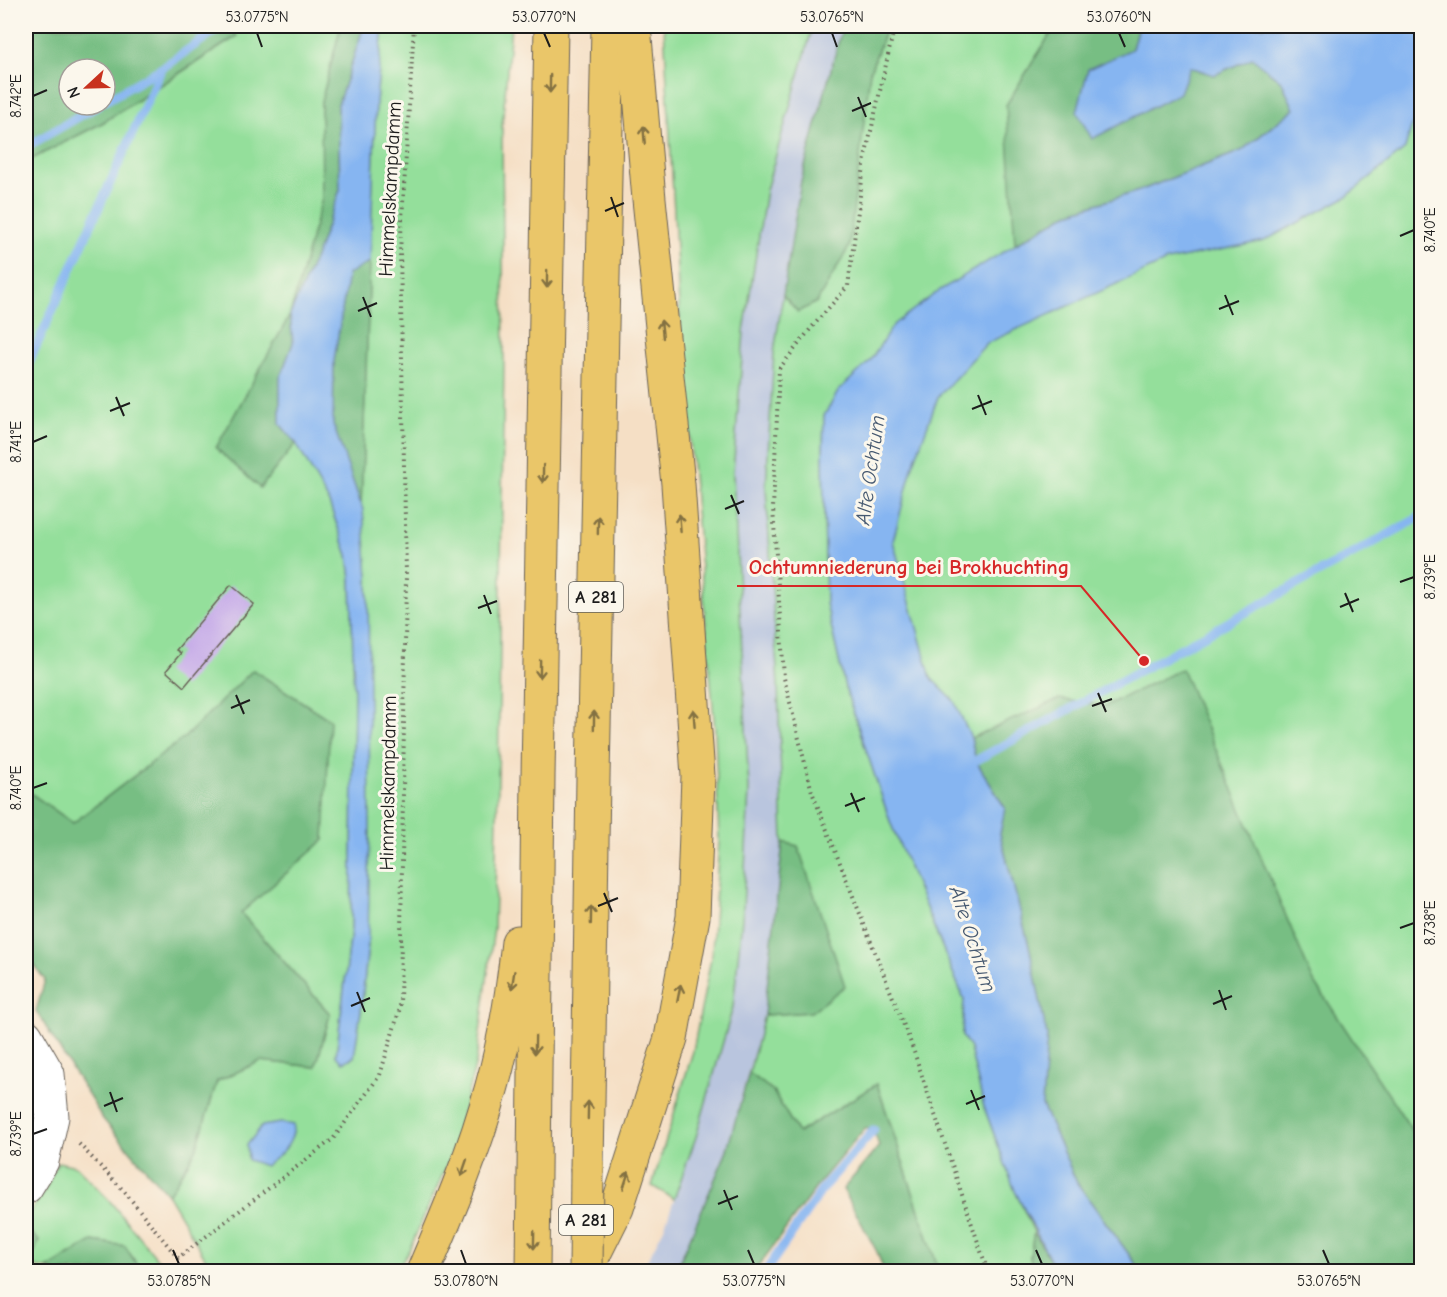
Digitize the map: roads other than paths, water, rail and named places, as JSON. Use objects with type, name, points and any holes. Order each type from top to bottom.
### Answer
[{"type":"highway","name":"A 281","points":[[533,1272],[538,776],[551,26]]},
{"type":"highway","name":"A 281","points":[[585,1272],[609,26]]},
{"type":"highway","points":[[585,1272],[616,1208],[671,1038],[693,917],[698,764],[678,484],[634,26]]},
{"type":"highway","points":[[423,1272],[454,1198],[492,1086],[514,981],[538,776]]},
{"type":"street","points":[[26,1036],[48,1074],[52,1117],[42,1161],[26,1187]]},
{"type":"street","points":[[26,1077],[52,1117]]},
{"type":"water","points":[[364,26],[383,26],[376,102],[370,262],[348,274],[334,361],[333,424],[363,510],[368,577],[370,826],[368,945],[354,1057],[343,1062],[336,1056],[351,931],[354,697],[351,578],[348,555],[328,500],[296,443],[280,424],[280,378],[293,343],[290,315],[317,253],[340,190],[338,104]]},
{"type":"water","name":"Alte Ochtum","points":[[1138,26],[1421,26],[1421,92],[1405,149],[1346,197],[1264,241],[1167,261],[987,343],[938,397],[912,468],[893,541],[931,678],[954,701],[971,738],[976,761],[1005,808],[1000,834],[1030,950],[1047,1036],[1042,1105],[1077,1183],[1141,1271],[1056,1271],[1015,1191],[984,1107],[970,1048],[962,1036],[964,999],[891,824],[845,687],[826,603],[824,416],[839,390],[870,361],[894,324],[940,290],[1068,213],[1139,191],[1241,151],[1294,109],[1282,82],[1252,58],[1214,75],[1190,67],[1180,93],[1092,139],[1077,112],[1088,69],[1132,49]]},
{"type":"water","points":[[281,1123],[294,1125],[289,1144],[285,1149],[265,1166],[248,1160],[247,1145],[262,1126]]},
{"type":"waterway","points":[[26,369],[162,68],[222,26]]},
{"type":"waterway","points":[[117,94],[162,68]]},
{"type":"waterway","points":[[26,147],[78,117]]},
{"type":"waterway","points":[[966,766],[1422,516]]},
{"type":"waterway","points":[[765,1272],[826,1184],[874,1130]]},
{"type":"place","name":"Ochtumniederung bei Brokhuchting","points":[[1144,661]]}]
